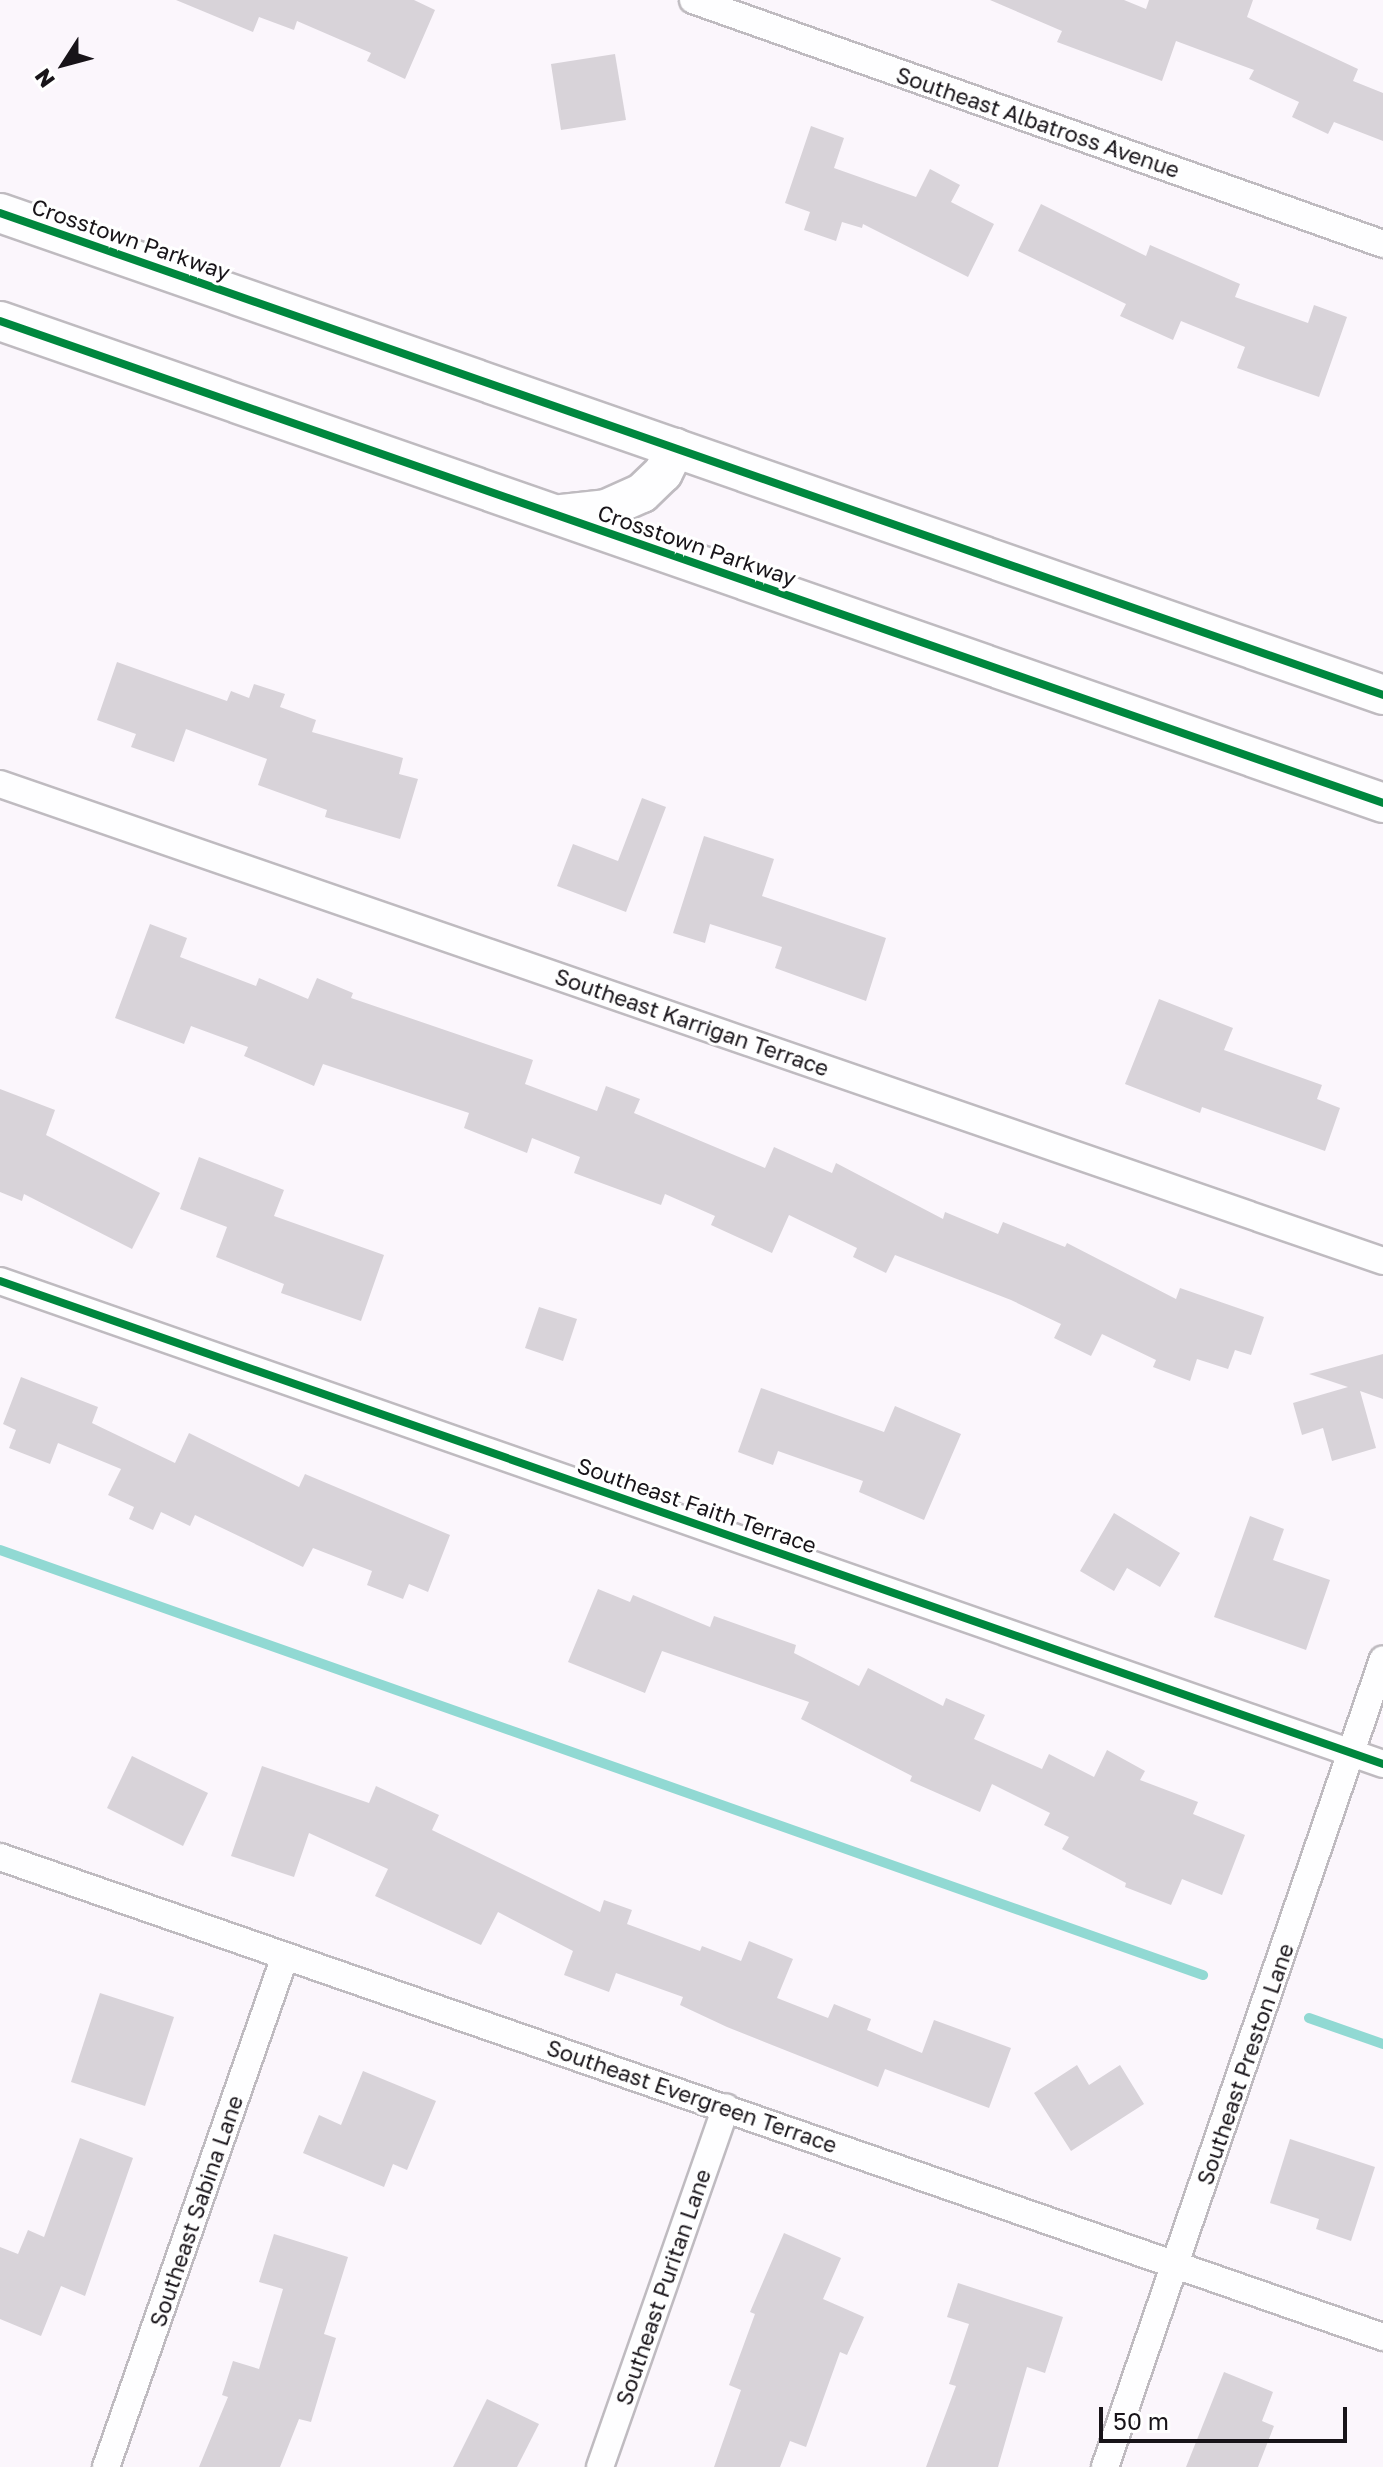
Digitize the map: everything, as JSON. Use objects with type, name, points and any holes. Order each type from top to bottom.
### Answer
[{"type":"main road","name":"Crosstown Parkway","points":[[0,213],[1383,695]]},
{"type":"main road","name":"Crosstown Parkway","points":[[0,321],[1383,803]]},
{"type":"main road","points":[[556,515],[606,509],[642,493],[663,473],[675,448]]},
{"type":"street","name":"Southeast Albatross Avenue","points":[[693,0],[1383,244]]},
{"type":"street","name":"Southeast Karrigan Terrace","points":[[0,784],[1383,1261]]},
{"type":"street","name":"Southeast Faith Terrace","points":[[0,1281],[1383,1764]]},
{"type":"street","name":"Southeast Preston Lane","points":[[1105,2467],[1383,1659]]},
{"type":"street","name":"Southeast Evergreen Terrace","points":[[0,1857],[1383,2337]]},
{"type":"street","name":"Southeast Sabina Lane","points":[[106,2467],[285,1956]]},
{"type":"street","name":"Southeast Puritan Lane","points":[[600,2467],[726,2107]]},
{"type":"building","points":[[176,0],[414,0],[435,10],[405,79],[367,61],[371,53],[297,21],[294,30],[259,17],[253,32]]},
{"type":"building","points":[[990,0],[1124,0],[1146,9],[1149,0],[1253,0],[1247,17],[1358,69],[1353,81],[1383,93],[1383,141],[1334,122],[1328,134],[1292,117],[1299,102],[1249,79],[1254,70],[1176,41],[1162,81],[1057,42],[1062,31]]},
{"type":"building","points":[[615,54],[626,120],[561,130],[551,64]]},
{"type":"building","points":[[811,126],[844,138],[834,168],[916,197],[930,169],[960,185],[951,202],[994,224],[968,277],[863,224],[862,228],[842,222],[836,241],[804,230],[810,212],[785,203]]},
{"type":"building","points":[[1041,204],[1146,256],[1150,245],[1240,284],[1235,297],[1308,323],[1314,305],[1347,317],[1319,397],[1237,368],[1245,347],[1181,321],[1173,340],[1120,316],[1126,304],[1018,251]]},
{"type":"building","points":[[117,662],[227,701],[231,691],[249,698],[254,684],[285,694],[280,707],[316,720],[312,732],[403,758],[399,774],[418,779],[400,839],[325,817],[327,810],[258,785],[267,759],[186,729],[174,762],[131,747],[136,734],[97,720]]},
{"type":"building","points":[[642,798],[666,807],[626,912],[557,886],[573,844],[618,861]]},
{"type":"building","points":[[704,836],[774,859],[762,896],[886,938],[866,1001],[775,968],[782,947],[710,924],[705,943],[673,933]]},
{"type":"building","points":[[150,924],[187,938],[180,957],[256,986],[259,978],[308,999],[317,978],[353,993],[351,998],[533,1060],[525,1084],[597,1111],[606,1086],[640,1099],[634,1113],[765,1168],[774,1147],[832,1173],[836,1163],[943,1219],[945,1212],[998,1234],[1003,1222],[1065,1247],[1067,1243],[1176,1299],[1180,1288],[1264,1317],[1251,1355],[1235,1350],[1228,1369],[1197,1359],[1190,1381],[1153,1367],[1156,1360],[1102,1334],[1091,1356],[1054,1338],[1061,1324],[1011,1300],[895,1255],[886,1273],[853,1257],[857,1248],[789,1215],[772,1253],[711,1225],[715,1216],[665,1194],[661,1205],[574,1173],[580,1157],[532,1138],[527,1153],[464,1128],[469,1113],[323,1064],[314,1086],[244,1056],[248,1047],[191,1026],[184,1044],[115,1018]]},
{"type":"building","points":[[1159,999],[1233,1028],[1224,1050],[1322,1085],[1317,1099],[1340,1108],[1325,1151],[1202,1107],[1200,1113],[1125,1084]]},
{"type":"building","points":[[0,1089],[55,1110],[46,1135],[160,1193],[132,1249],[24,1194],[22,1201],[0,1192]]},
{"type":"building","points":[[199,1157],[284,1190],[274,1216],[384,1255],[361,1321],[281,1293],[284,1284],[216,1257],[227,1227],[180,1209]]},
{"type":"building","points":[[539,1307],[577,1319],[563,1361],[525,1348]]},
{"type":"building","points":[[1383,1354],[1383,1399],[1360,1391],[1376,1448],[1332,1461],[1323,1428],[1302,1435],[1293,1403],[1348,1387],[1309,1374]]},
{"type":"building","points":[[21,1377],[98,1407],[92,1423],[175,1463],[189,1433],[299,1487],[305,1474],[450,1535],[428,1592],[409,1584],[403,1599],[367,1585],[372,1571],[313,1548],[303,1567],[195,1515],[190,1526],[161,1512],[153,1530],[129,1519],[134,1507],[108,1495],[121,1469],[58,1443],[50,1464],[9,1448],[16,1430],[3,1424]]},
{"type":"building","points":[[761,1388],[884,1432],[895,1406],[961,1434],[924,1520],[859,1492],[863,1481],[778,1451],[773,1465],[738,1452]]},
{"type":"building","points":[[1114,1513],[1180,1553],[1160,1587],[1127,1568],[1114,1591],[1080,1571]]},
{"type":"building","points":[[1250,1516],[1284,1529],[1273,1560],[1330,1580],[1306,1650],[1214,1617]]},
{"type":"building","points":[[598,1589],[630,1602],[633,1595],[710,1627],[714,1616],[796,1645],[794,1653],[859,1686],[868,1668],[943,1706],[946,1698],[985,1715],[974,1739],[1042,1769],[1049,1754],[1094,1777],[1107,1750],[1145,1771],[1140,1780],[1198,1802],[1193,1814],[1245,1835],[1222,1895],[1182,1879],[1171,1905],[1125,1887],[1126,1883],[1062,1849],[1069,1837],[1044,1825],[1050,1813],[992,1784],[980,1812],[910,1781],[912,1776],[801,1719],[809,1702],[662,1651],[645,1693],[568,1662]]},
{"type":"building","points":[[132,1756],[208,1793],[183,1846],[107,1808]]},
{"type":"building","points":[[262,1766],[369,1803],[376,1786],[439,1815],[432,1830],[600,1912],[604,1900],[632,1910],[627,1924],[700,1951],[702,1946],[741,1961],[749,1941],[793,1959],[777,1998],[828,2018],[834,2004],[871,2019],[867,2030],[922,2053],[934,2020],[1011,2048],[989,2108],[885,2069],[878,2087],[727,2027],[680,2005],[683,1997],[616,1973],[609,1992],[564,1975],[573,1951],[498,1912],[481,1945],[375,1896],[388,1869],[309,1833],[294,1877],[231,1856]]},
{"type":"building","points":[[100,1993],[174,2017],[145,2106],[71,2082]]},
{"type":"building","points":[[1077,2065],[1089,2085],[1120,2065],[1144,2104],[1071,2151],[1034,2093]]},
{"type":"building","points":[[363,2071],[436,2101],[407,2170],[393,2164],[384,2187],[303,2153],[319,2115],[341,2125]]},
{"type":"building","points":[[80,2138],[133,2158],[85,2296],[61,2286],[41,2336],[0,2319],[0,2247],[18,2254],[28,2230],[44,2237]]},
{"type":"building","points":[[1290,2139],[1375,2167],[1351,2241],[1316,2229],[1319,2219],[1270,2203]]},
{"type":"building","points":[[784,2233],[841,2258],[823,2299],[864,2317],[847,2355],[840,2352],[806,2447],[790,2441],[780,2467],[714,2467],[741,2390],[729,2385],[755,2314],[750,2312]]},
{"type":"building","points":[[274,2234],[348,2257],[324,2334],[336,2338],[311,2422],[299,2419],[280,2467],[199,2467],[228,2397],[222,2395],[233,2361],[259,2369],[283,2289],[259,2282]]},
{"type":"building","points":[[958,2283],[1063,2317],[1045,2373],[1027,2367],[998,2467],[926,2467],[956,2386],[949,2384],[969,2324],[947,2317]]},
{"type":"building","points":[[1224,2372],[1273,2392],[1262,2421],[1274,2426],[1258,2467],[1186,2467]]},
{"type":"building","points":[[487,2399],[539,2424],[517,2467],[453,2467]]},
{"type":"waterway","points":[[0,1550],[1203,1975]]},
{"type":"waterway","points":[[1309,2018],[1383,2044]]},
{"type":"cycle path","points":[[0,213],[1383,695]]},
{"type":"cycle path","points":[[0,321],[1383,803]]},
{"type":"cycle path","points":[[0,1281],[1383,1764]]}]
